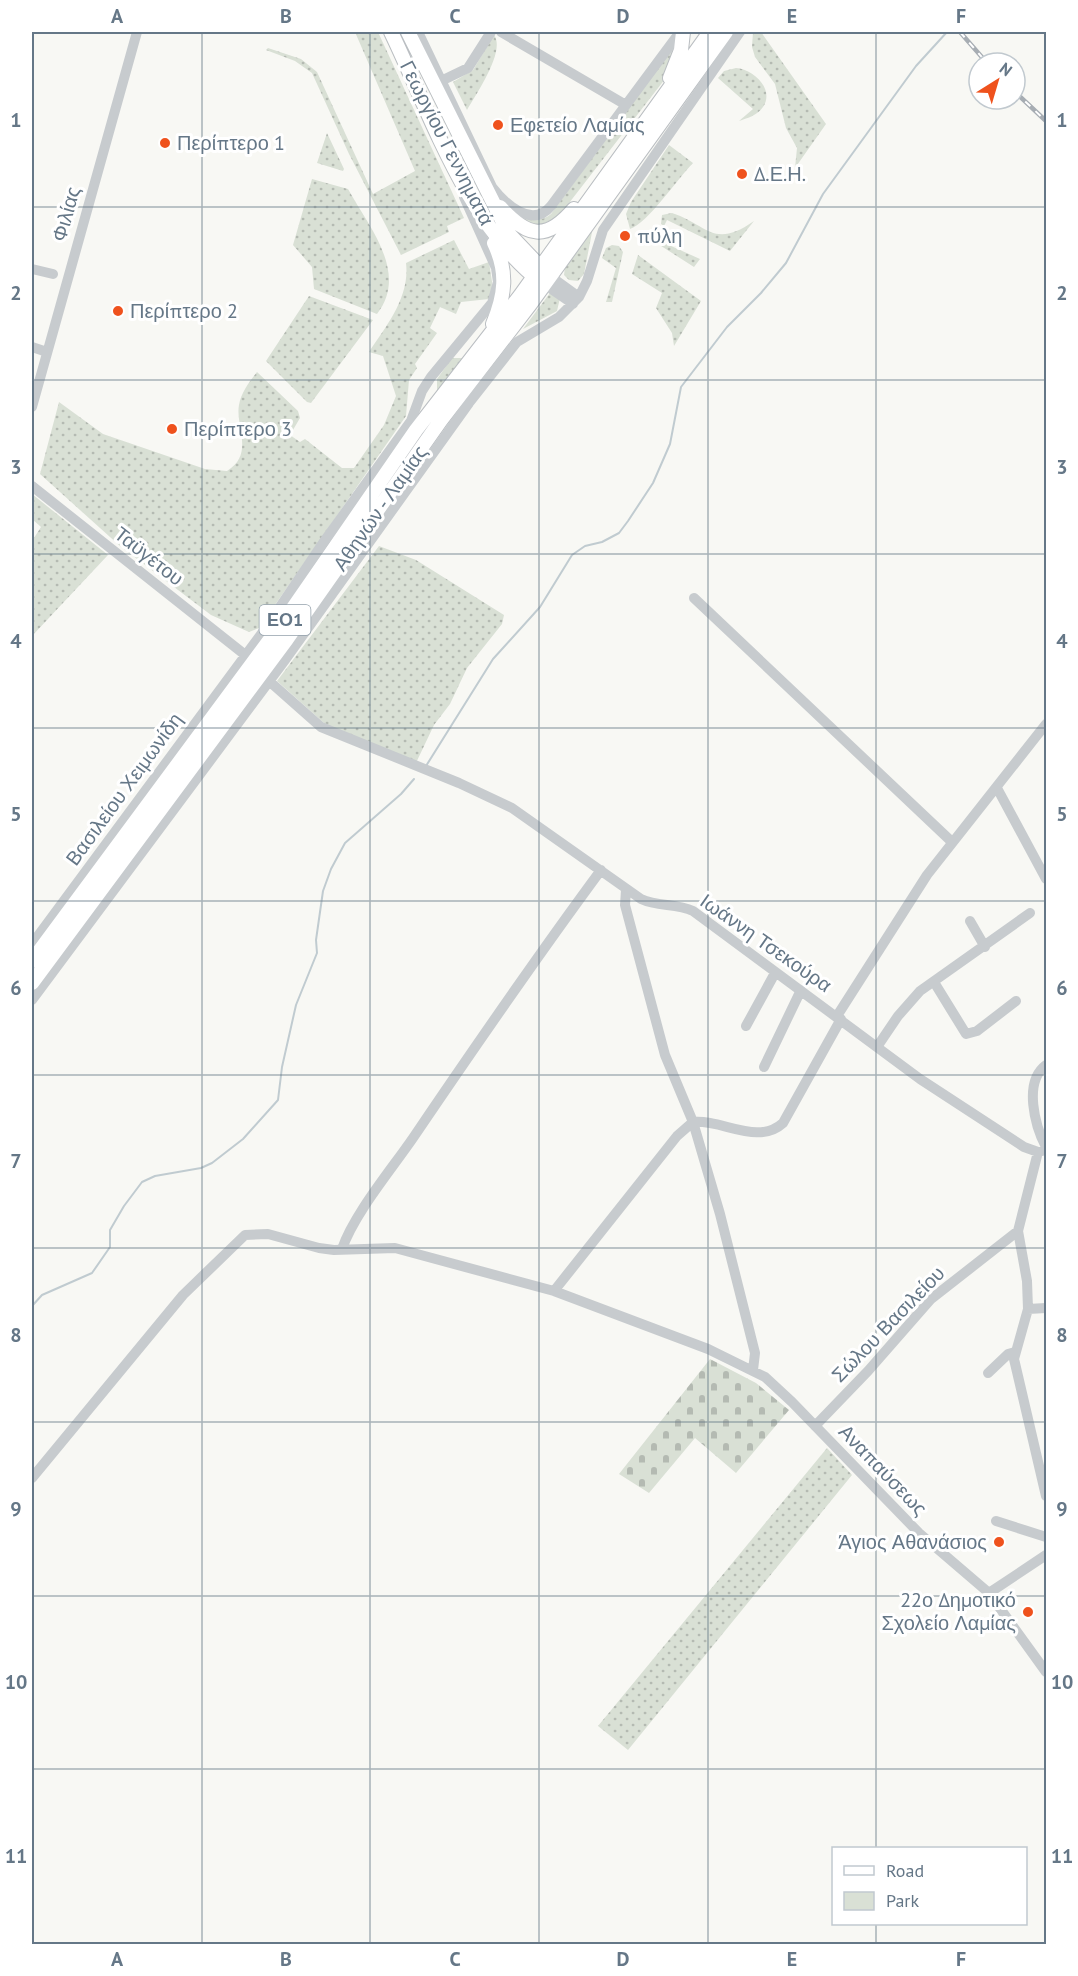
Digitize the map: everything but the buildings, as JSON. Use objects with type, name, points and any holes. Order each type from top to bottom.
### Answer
[{"type":"main road","name":"Γεωργίου Γεννηματά","points":[[391,32],[453,163],[484,222],[507,251],[542,276]]},
{"type":"main road","name":"Γεωργίου Γεννηματά","points":[[408,32],[509,234],[542,276]]},
{"type":"main road","points":[[647,122],[677,62],[682,32]]},
{"type":"main road","name":"Αθηνών - Λαμίας","points":[[32,983],[287,639],[710,32]]},
{"type":"main road","name":"Αθηνών - Λαμίας","points":[[32,961],[291,611],[422,422],[486,340],[542,276],[726,32]]},
{"type":"main road","points":[[485,189],[506,214],[522,228],[536,233],[550,230],[566,219],[616,156],[633,142]]},
{"type":"main road","points":[[484,222],[503,263],[505,275],[501,302],[486,340]]},
{"type":"street","name":"Φιλίας","points":[[32,407],[137,32]]},
{"type":"street","points":[[418,32],[492,187],[512,206],[531,216],[542,214],[549,209],[682,32]]},
{"type":"street","points":[[441,81],[468,68],[491,32]]},
{"type":"street","points":[[501,32],[626,105]]},
{"type":"street","points":[[32,1000],[269,681],[439,443],[498,366],[521,339],[559,317],[576,300],[587,281],[603,230],[740,32]]},
{"type":"street","name":"Βασιλείου Χειμωνίδη","points":[[32,944],[411,421],[422,391],[431,377],[496,295],[496,268],[463,196],[453,163]]},
{"type":"street","points":[[32,269],[53,274]]},
{"type":"street","points":[[542,276],[576,300]]},
{"type":"street","points":[[32,347],[47,352]]},
{"type":"street","name":"Ταϋγέτου","points":[[32,486],[244,654]]},
{"type":"street","points":[[694,598],[952,842]]},
{"type":"street","name":"Ιωάννη Τσεκούρα","points":[[269,681],[321,727],[449,779],[512,808],[626,890],[652,904],[678,906],[693,911],[775,973],[970,1112],[1024,1147],[1044,1150]]},
{"type":"street","points":[[693,1122],[756,1132],[777,1128],[783,1123],[839,1017],[913,896],[952,842],[1046,728]]},
{"type":"street","points":[[997,788],[1047,879]]},
{"type":"street","points":[[342,1249],[351,1230],[422,1125],[545,946],[601,870]]},
{"type":"street","points":[[626,890],[625,905],[657,1031],[693,1122],[755,1353],[753,1370]]},
{"type":"street","points":[[877,1047],[912,998],[1030,913]]},
{"type":"street","points":[[970,921],[985,947]]},
{"type":"street","points":[[746,1026],[775,973]]},
{"type":"street","points":[[934,982],[966,1034],[977,1031],[1016,1001]]},
{"type":"street","points":[[764,1067],[801,990]]},
{"type":"street","points":[[1047,1065],[1038,1074],[1033,1093],[1044,1150],[1018,1231],[1027,1281],[1028,1309],[1015,1352],[1018,1385],[1033,1435],[1047,1496]]},
{"type":"street","points":[[554,1291],[677,1136],[693,1122]]},
{"type":"street","name":"Σώλου Βασιλείου","points":[[815,1425],[868,1371],[931,1299],[1018,1231]]},
{"type":"street","name":"Αναπαύσεως","points":[[32,1478],[162,1320],[235,1242],[256,1233],[319,1248],[395,1248],[554,1291],[708,1349],[753,1370],[777,1387],[919,1533],[989,1593],[1047,1672]]},
{"type":"street","points":[[1028,1309],[1047,1308]]},
{"type":"street","points":[[988,1373],[1008,1354],[1015,1352]]},
{"type":"street","points":[[996,1521],[1047,1537]]},
{"type":"street","points":[[989,1593],[1047,1555]]},
{"type":"green space","points":[[355,32],[378,32],[464,218],[447,226],[449,232],[401,255],[349,154],[312,73],[295,61],[266,50],[268,48],[301,59],[317,72],[373,194],[415,171]]},
{"type":"green space","points":[[753,32],[761,32],[826,124],[795,168],[797,148],[786,128],[775,84],[755,57],[752,47]]},
{"type":"green space","points":[[494,35],[497,42],[493,62],[467,110],[453,82],[473,70]]},
{"type":"green space","points":[[678,41],[665,79],[559,216],[539,226],[522,221],[516,213],[538,219],[551,214]]},
{"type":"green space","points":[[736,68],[755,76],[766,93],[766,100],[761,110],[739,121],[753,109],[718,78],[724,71]]},
{"type":"green space","points":[[327,133],[344,169],[343,171],[317,163]]},
{"type":"green space","points":[[669,145],[693,163],[645,219],[630,229],[626,214],[631,202]]},
{"type":"green space","points":[[312,179],[348,189],[375,234],[387,266],[389,283],[386,298],[377,314],[314,289],[312,267],[293,245]]},
{"type":"green space","points":[[672,213],[719,234],[729,234],[754,221],[730,251],[667,220],[664,226],[661,224],[662,215]]},
{"type":"green space","points":[[593,227],[584,274],[578,281],[569,280],[564,275],[565,267]]},
{"type":"green space","points":[[454,240],[469,269],[489,262],[493,288],[489,299],[461,302],[456,314],[440,307],[430,328],[437,333],[415,364],[417,368],[409,380],[406,416],[259,628],[249,632],[211,615],[120,546],[40,474],[59,402],[103,434],[205,469],[227,471],[240,456],[242,440],[239,405],[243,392],[257,372],[298,411],[300,418],[290,435],[300,442],[305,439],[342,468],[354,468],[384,425],[396,396],[383,356],[369,352],[390,321],[401,299],[406,263]]},
{"type":"green space","points":[[660,241],[700,259],[694,267],[658,244]]},
{"type":"green space","points":[[612,245],[619,246],[623,252],[612,302],[606,302],[616,268],[602,258],[606,248]]},
{"type":"green space","points":[[638,255],[701,301],[674,346],[672,333],[656,308],[662,293],[632,274]]},
{"type":"green space","points":[[550,293],[560,298],[557,311],[523,329]]},
{"type":"green space","points":[[309,296],[373,320],[311,403],[307,402],[266,361]]},
{"type":"green space","points":[[452,358],[463,358],[437,393],[437,379]]},
{"type":"green space","points":[[32,494],[108,555],[32,636],[32,541],[41,527],[32,519]]},
{"type":"green space","points":[[379,546],[416,560],[504,615],[502,624],[467,668],[450,704],[434,725],[415,765],[334,732],[277,681]]},
{"type":"green space","points":[[710,1359],[756,1383],[789,1410],[736,1473],[695,1438],[649,1493],[619,1474]]},
{"type":"green space","points":[[827,1448],[852,1475],[628,1750],[598,1726]]},
{"type":"waterway","points":[[426,766],[493,659],[540,607],[572,555],[585,546],[602,542],[619,533],[628,521],[653,483],[670,444],[681,387],[727,327],[761,293],[786,263],[823,194],[916,66],[947,32]]},
{"type":"waterway","points":[[32,1306],[42,1295],[92,1273],[110,1247],[110,1230],[142,1182],[155,1176],[201,1168],[212,1163],[243,1139],[278,1100],[282,1067],[296,1005],[317,953],[316,940],[323,891],[331,869],[345,843],[401,794],[414,779]]},
{"type":"railway","points":[[960,32],[977,51]]},
{"type":"railway","points":[[1027,103],[1046,121]]},
{"type":"place","name":"Εφετείο Λαμίας","points":[[498,125]]},
{"type":"place","name":"Περίπτερο 1","points":[[165,143]]},
{"type":"place","name":"Δ.Ε.Η.","points":[[742,174]]},
{"type":"place","name":"πύλη","points":[[625,236]]},
{"type":"place","name":"Περίπτερο 2","points":[[118,311]]},
{"type":"place","name":"Περίπτερο 3","points":[[172,429]]},
{"type":"place","name":"Άγιος Αθανάσιος","points":[[999,1542]]},
{"type":"place","name":"22ο Δημοτικό Σχολείο Λαμίας","points":[[1028,1612]]}]
